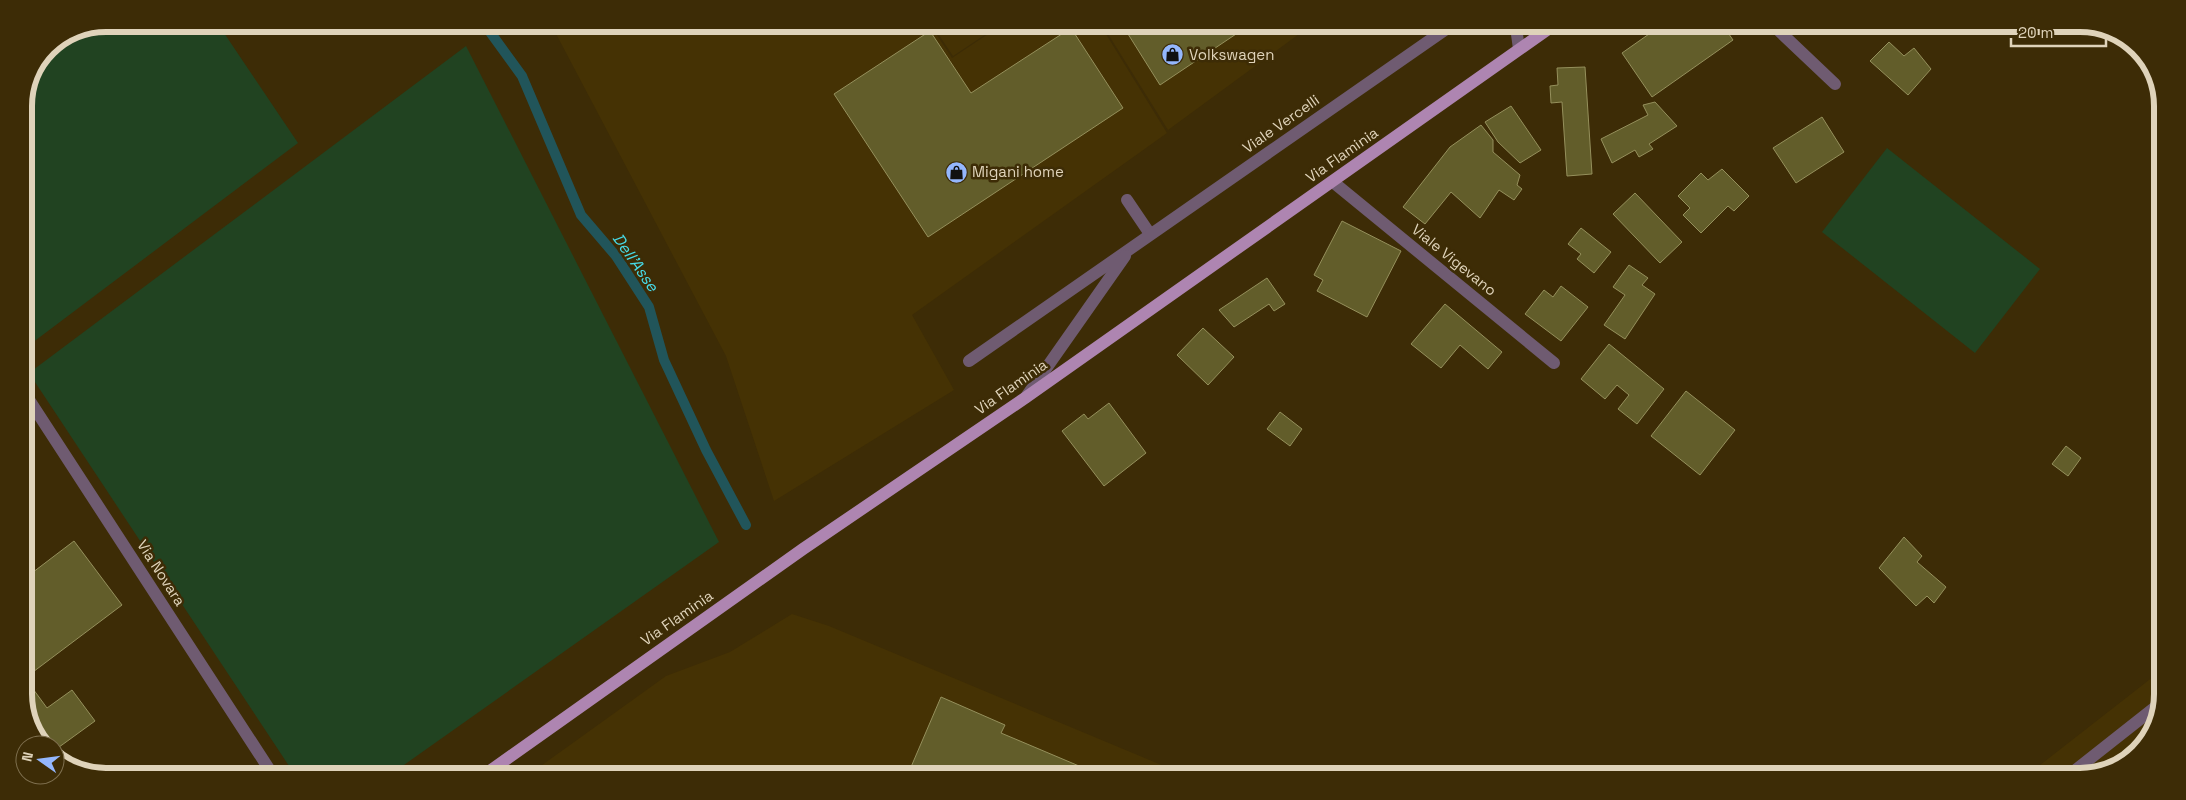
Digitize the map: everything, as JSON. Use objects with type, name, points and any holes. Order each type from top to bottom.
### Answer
[{"type":"main road","name":"Via Flaminia","points":[[495,768],[803,548],[1025,398],[1542,33]]},
{"type":"street","name":"Viale Vercelli","points":[[969,361],[1440,33]]},
{"type":"street","points":[[1517,33],[1519,49]]},
{"type":"street","points":[[1780,33],[1835,84]]},
{"type":"street","name":"Viale Vigevano","points":[[1333,182],[1554,362]]},
{"type":"street","points":[[1127,200],[1150,234]]},
{"type":"street","name":"Viale Vercelli","points":[[1025,398],[1131,248]]},
{"type":"street","name":"Via Novara","points":[[33,406],[268,768]]},
{"type":"street","points":[[2078,768],[2152,710]]},
{"type":"shaded area","points":[[556,33],[936,33],[952,58],[990,33],[1105,33],[1167,133],[912,315],[954,390],[774,501],[726,356]]},
{"type":"shaded area","points":[[938,33],[988,33],[953,56]]},
{"type":"shaded area","points":[[1107,33],[1300,33],[1168,130]]},
{"type":"shaded area","points":[[792,614],[829,626],[1169,768],[538,768],[666,676],[730,652]]},
{"type":"shaded area","points":[[2154,676],[2154,694],[2150,718],[2138,739],[2121,755],[2108,762],[2090,767],[2036,768]]},
{"type":"green space","points":[[224,33],[298,143],[33,342],[34,92],[38,78],[45,65],[65,45],[78,38],[92,34]]},
{"type":"green space","points":[[466,46],[719,542],[400,768],[290,768],[33,379],[33,370]]},
{"type":"green space","points":[[1887,148],[2040,269],[1975,353],[1822,232]]},
{"type":"building","name":"Migani home","points":[[927,33],[931,33],[971,93],[1063,33],[1074,33],[1123,108],[928,237],[834,94]]},
{"type":"building","name":"Volkswagen","points":[[1127,33],[1238,33],[1160,85]]},
{"type":"building","points":[[1650,33],[1728,33],[1733,40],[1652,97],[1622,53]]},
{"type":"building","points":[[1889,42],[1904,56],[1914,48],[1931,69],[1908,95],[1870,61]]},
{"type":"building","points":[[1585,67],[1592,174],[1567,176],[1562,102],[1551,103],[1550,86],[1558,85],[1557,68]]},
{"type":"building","points":[[1655,102],[1677,126],[1649,144],[1653,149],[1639,157],[1635,150],[1612,163],[1601,139],[1648,115],[1643,105]]},
{"type":"building","points":[[1511,106],[1541,150],[1520,163],[1498,142],[1485,122]]},
{"type":"building","points":[[1822,117],[1844,152],[1796,183],[1773,148]]},
{"type":"building","points":[[1481,125],[1493,140],[1493,152],[1520,175],[1517,185],[1522,189],[1514,200],[1499,190],[1480,218],[1451,192],[1425,224],[1403,207],[1450,147]]},
{"type":"building","points":[[1722,169],[1749,196],[1734,211],[1728,206],[1701,233],[1683,215],[1690,208],[1678,196],[1701,173],[1708,180]]},
{"type":"building","points":[[1635,193],[1682,242],[1660,263],[1613,214]]},
{"type":"building","points":[[1342,221],[1401,251],[1367,317],[1317,291],[1323,280],[1314,275]]},
{"type":"building","points":[[1581,228],[1611,252],[1594,273],[1577,259],[1581,254],[1568,244]]},
{"type":"building","points":[[1629,265],[1648,278],[1642,285],[1655,294],[1625,339],[1604,325],[1625,295],[1613,287]]},
{"type":"building","points":[[1267,278],[1285,304],[1274,311],[1269,304],[1234,327],[1219,310]]},
{"type":"building","points":[[1561,286],[1588,307],[1561,341],[1525,314],[1544,290],[1553,297]]},
{"type":"building","points":[[1445,304],[1502,352],[1488,369],[1460,345],[1441,368],[1411,344]]},
{"type":"building","points":[[1203,328],[1234,357],[1208,385],[1177,355]]},
{"type":"building","points":[[1609,344],[1664,389],[1637,424],[1618,409],[1629,395],[1617,385],[1605,399],[1581,379]]},
{"type":"building","points":[[1686,391],[1735,430],[1700,475],[1651,436]]},
{"type":"building","points":[[1109,403],[1146,453],[1104,486],[1062,431],[1084,414],[1088,419]]},
{"type":"building","points":[[1280,412],[1302,429],[1290,446],[1267,429]]},
{"type":"building","points":[[2066,446],[2081,458],[2068,476],[2052,464]]},
{"type":"building","points":[[1904,537],[1922,556],[1917,562],[1946,587],[1934,603],[1927,596],[1916,606],[1879,568]]},
{"type":"building","points":[[74,541],[122,605],[33,672],[33,572]]},
{"type":"building","points":[[33,689],[47,708],[72,690],[95,721],[65,743],[65,735],[45,735],[38,722],[34,708]]},
{"type":"building","points":[[941,697],[1005,725],[1001,733],[1084,768],[911,768]]},
{"type":"waterway","name":"Dell'Asse","points":[[491,33],[522,76],[581,215],[616,256],[649,307],[664,360],[706,450],[746,525]]},
{"type":"place","name":"Volkswagen","points":[[1173,55]]},
{"type":"place","name":"Migani home","points":[[956,172]]}]
